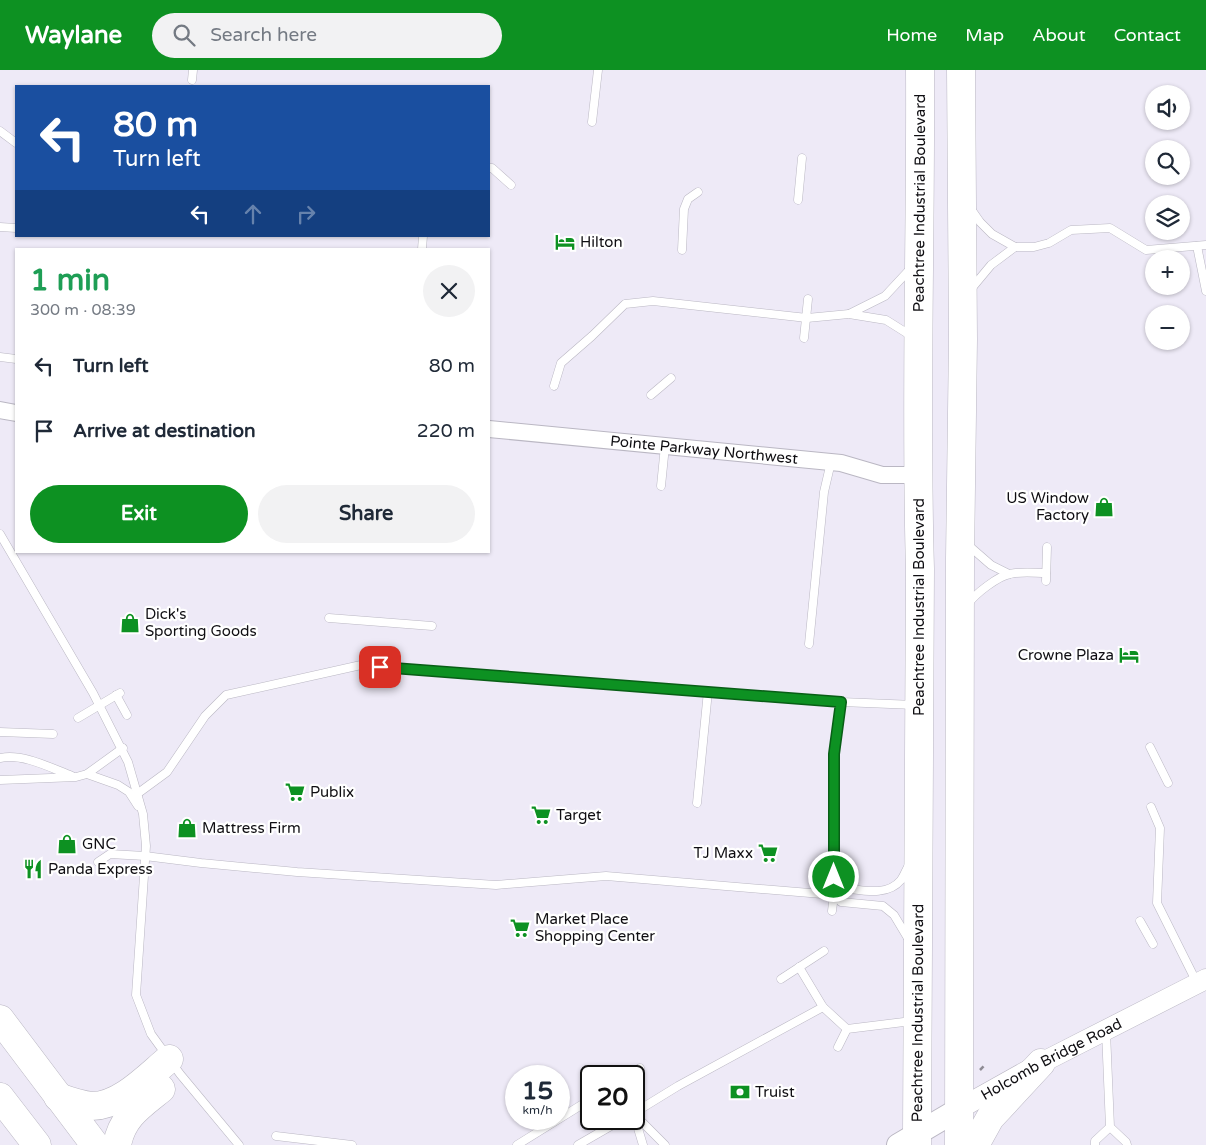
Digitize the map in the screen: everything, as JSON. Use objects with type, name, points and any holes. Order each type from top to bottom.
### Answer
[{"type":"highway","name":"Peachtree Industrial Boulevard","points":[[911,1141],[918,958],[920,70]]},
{"type":"highway","points":[[959,1145],[961,70]]},
{"type":"highway","points":[[1,1022],[95,1145]]},
{"type":"highway","points":[[975,1145],[990,1118],[1042,1063]]},
{"type":"highway","points":[[58,1097],[86,1105],[103,1105],[113,1102],[175,1067]]},
{"type":"highway","points":[[117,1145],[126,1120],[175,1067]]},
{"type":"highway","points":[[0,1097],[37,1145]]},
{"type":"main road","name":"Holcomb Bridge Road","points":[[911,1141],[958,1109]]},
{"type":"street","points":[[0,410],[15,413]]},
{"type":"street","name":"Pointe Parkway Northwest","points":[[490,429],[841,463],[882,475],[918,476]]},
{"type":"street","name":"Holcomb Bridge Road","points":[[958,1109],[1042,1063],[1201,981]]},
{"type":"lane","points":[[192,80],[193,70]]},
{"type":"lane","points":[[592,122],[598,70]]},
{"type":"lane","points":[[0,131],[15,142]]},
{"type":"lane","points":[[798,200],[802,158]]},
{"type":"lane","points":[[490,168],[511,185]]},
{"type":"lane","points":[[682,250],[684,209],[688,200],[698,192]]},
{"type":"lane","points":[[962,195],[980,222],[992,234],[1015,247],[1034,247],[1049,243],[1071,230],[1110,228],[1146,250],[1206,245]]},
{"type":"lane","points":[[0,227],[15,228]]},
{"type":"lane","points":[[1196,246],[1206,291]]},
{"type":"lane","points":[[962,315],[972,289],[986,271],[1015,247]]},
{"type":"lane","points":[[849,314],[885,296],[920,258]]},
{"type":"lane","points":[[804,338],[808,299]]},
{"type":"lane","points":[[554,386],[561,363],[625,304],[653,301],[807,318],[849,314],[886,320],[919,341]]},
{"type":"lane","points":[[0,357],[15,359]]},
{"type":"lane","points":[[651,395],[671,378]]},
{"type":"lane","points":[[661,486],[665,446]]},
{"type":"lane","points":[[809,644],[824,492],[831,462]]},
{"type":"lane","points":[[0,534],[99,705],[128,762],[143,814],[145,856],[136,995],[150,1034],[239,1145]]},
{"type":"lane","points":[[960,535],[970,548],[991,565],[1009,574],[1046,577],[1047,547]]},
{"type":"lane","points":[[960,616],[972,599],[990,584],[1009,574]]},
{"type":"lane","points":[[329,618],[432,626]]},
{"type":"lane","points":[[137,794],[167,772],[205,716],[226,695],[361,665],[841,702],[919,706]]},
{"type":"lane","points":[[697,803],[708,692]]},
{"type":"lane","points":[[78,718],[118,694],[127,715]]},
{"type":"lane","points":[[832,911],[834,895],[834,754],[841,702]]},
{"type":"lane","points":[[0,732],[53,734]]},
{"type":"lane","points":[[1150,747],[1168,782]]},
{"type":"lane","points":[[0,780],[45,780],[76,777],[87,774],[122,748]]},
{"type":"lane","points":[[0,758],[5,756],[28,760],[76,777]]},
{"type":"lane","points":[[87,774],[118,785],[129,792],[143,814]]},
{"type":"lane","points":[[1151,807],[1160,828],[1157,903],[1201,981]]},
{"type":"lane","points":[[834,895],[843,888],[872,892],[888,889],[901,880],[918,846]]},
{"type":"lane","points":[[98,862],[110,854],[145,856],[314,873],[496,885],[606,876],[834,895],[841,902],[882,906],[894,915],[918,958]]},
{"type":"lane","points":[[1140,922],[1153,944]]},
{"type":"lane","points":[[781,980],[824,951]]},
{"type":"lane","points":[[799,967],[823,1007],[847,1029],[917,1020]]},
{"type":"lane","points":[[645,1107],[678,1086],[823,1007]]},
{"type":"lane","points":[[838,1047],[847,1029]]},
{"type":"lane","points":[[1106,1030],[1110,1127],[1127,1145]]},
{"type":"lane","points":[[517,1145],[580,1106]]},
{"type":"lane","points":[[645,1125],[665,1145]]},
{"type":"lane","points":[[1095,1145],[1095,1141],[1110,1127]]},
{"type":"lane","points":[[578,1145],[602,1130]]},
{"type":"lane","points":[[639,1130],[644,1145]]},
{"type":"lane","points":[[276,1136],[352,1145]]},
{"type":"path","points":[[981,1070],[985,1065]]},
{"type":"place","name":"Hilton","points":[[565,242]]},
{"type":"place","name":"US Window Factory","points":[[1104,507]]},
{"type":"place","name":"Dick's Sporting Goods","points":[[130,623]]},
{"type":"place","name":"Crowne Plaza","points":[[1129,655]]},
{"type":"place","name":"Publix","points":[[295,792]]},
{"type":"place","name":"Target","points":[[541,815]]},
{"type":"place","name":"Mattress Firm","points":[[187,828]]},
{"type":"place","name":"GNC","points":[[67,844]]},
{"type":"place","name":"TJ Maxx","points":[[768,853]]},
{"type":"place","name":"Panda Express","points":[[33,869]]},
{"type":"place","name":"Market Place Shopping Center","points":[[520,928]]},
{"type":"place","name":"Truist","points":[[740,1092]]},
{"type":"route","points":[[380,667],[841,702],[834,754],[834,877]]}]
